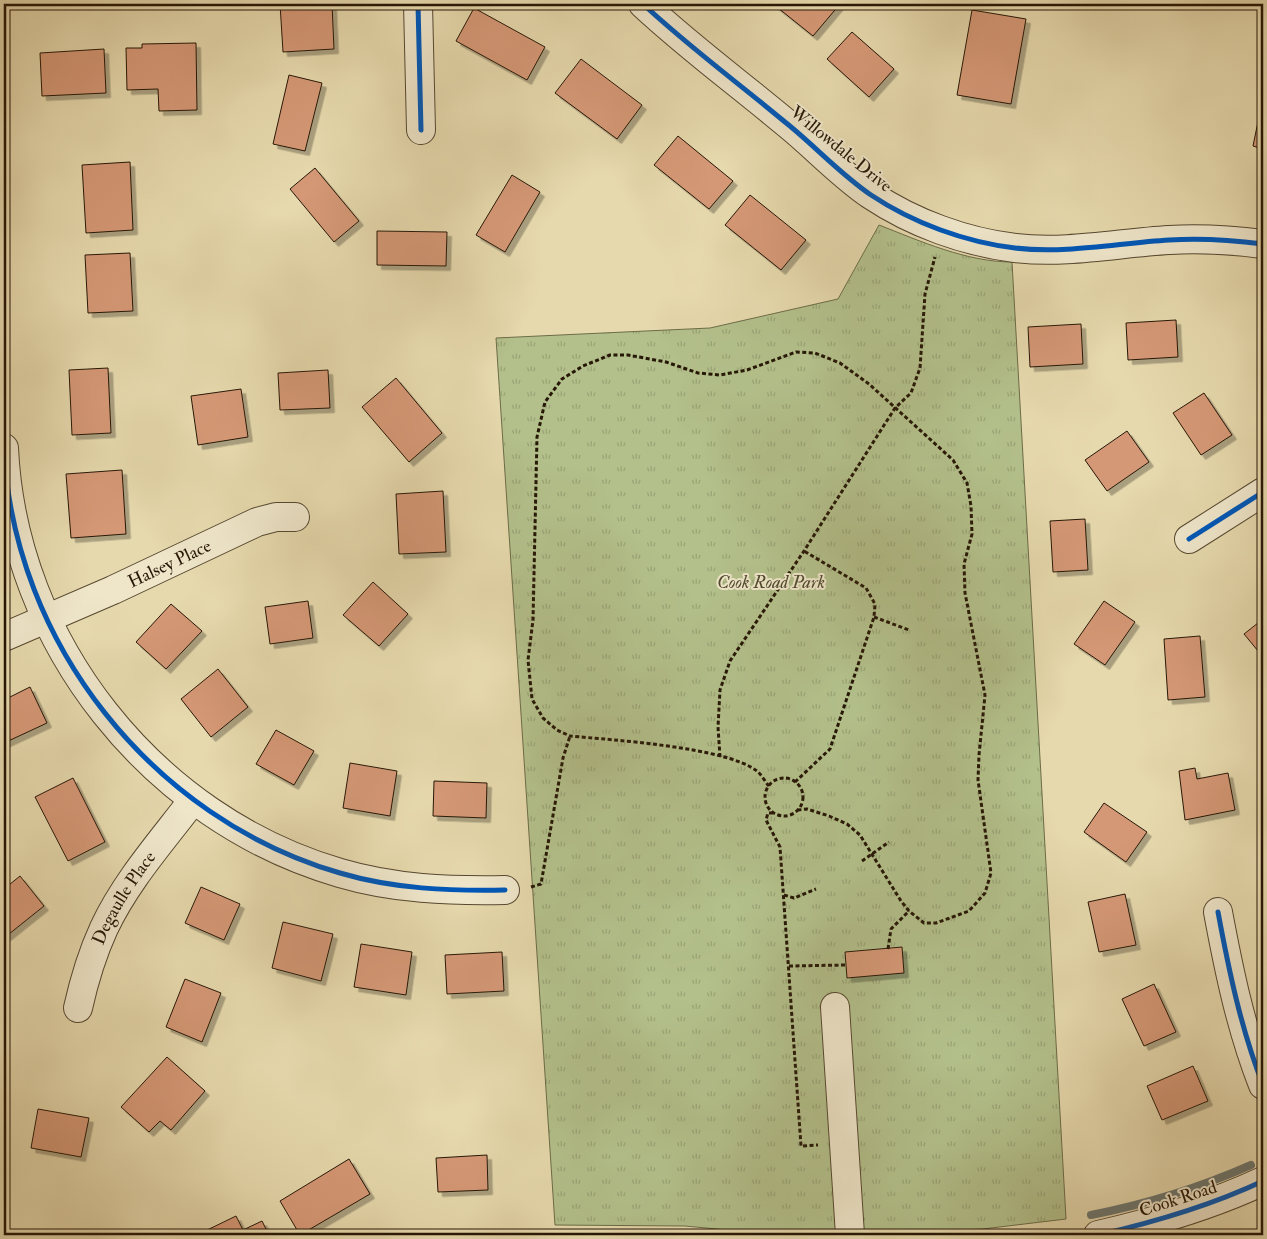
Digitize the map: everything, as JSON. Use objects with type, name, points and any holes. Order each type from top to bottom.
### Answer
[{"type":"street","points":[[418,4],[421,130]]},
{"type":"street","name":"Willowdale Drive","points":[[643,4],[684,42],[785,121],[870,194],[893,208],[944,230],[979,241],[1016,248],[1061,250],[1170,240],[1229,240],[1263,244]]},
{"type":"street","points":[[4,448],[13,522],[27,571],[46,619],[70,665],[102,711],[141,755],[193,800],[239,830],[285,853],[340,873],[396,886],[455,891],[505,890]]},
{"type":"street","points":[[1189,538],[1263,492]]},
{"type":"street","name":"Halsey Place","points":[[4,637],[257,522],[276,517],[295,517]]},
{"type":"street","name":"Degaulle Place","points":[[78,1008],[86,972],[104,928],[127,887],[193,800]]},
{"type":"street","points":[[1218,912],[1229,973],[1242,1025],[1263,1085]]},
{"type":"street","points":[[835,1007],[850,1235]]},
{"type":"street","name":"Cook Road","points":[[1098,1235],[1176,1215],[1225,1198],[1263,1181]]},
{"type":"path","points":[[720,757],[718,727],[720,690],[730,661],[804,551],[895,408],[911,394],[920,368],[925,294],[944,230]]},
{"type":"path","points":[[769,786],[758,772],[744,764],[698,751],[570,736],[557,730],[543,718],[532,699],[528,660],[533,620],[537,437],[545,402],[562,378],[583,366],[610,355],[628,355],[666,362],[698,373],[720,375],[747,370],[796,352],[815,353],[840,363],[895,408],[953,460],[967,483],[972,506],[972,534],[964,564],[965,593],[985,695],[978,754],[978,780],[991,873],[985,893],[969,911],[936,923],[924,923],[909,911],[860,835],[847,824],[807,809],[798,810],[789,816],[768,813],[766,820],[780,847],[802,1146],[844,1143]]},
{"type":"path","points":[[795,782],[830,749],[874,617],[874,604],[866,588],[804,551]]},
{"type":"path","points":[[874,617],[909,630]]},
{"type":"path","points":[[505,890],[541,884],[563,758],[570,736]]},
{"type":"path","points":[[773,813],[766,802],[766,792],[769,786],[780,779],[787,778],[795,782],[802,790],[803,796],[798,810]]},
{"type":"path","points":[[862,861],[889,842]]},
{"type":"path","points":[[784,896],[794,898],[816,890]]},
{"type":"path","points":[[888,949],[891,929],[909,911]]},
{"type":"path","points":[[789,966],[846,965]]},
{"type":"green space","name":"Cook Road Park","points":[[879,225],[961,255],[1012,262],[1066,1219],[983,1229],[865,1235],[781,1235],[685,1226],[555,1225],[496,338],[710,328],[838,299]]},
{"type":"building","points":[[280,4],[332,4],[334,49],[283,52]]},
{"type":"building","points":[[773,4],[840,4],[813,36]]},
{"type":"building","points":[[474,8],[545,47],[527,80],[456,41]]},
{"type":"building","points":[[972,10],[1026,19],[1011,104],[957,95]]},
{"type":"building","points":[[852,32],[894,69],[869,97],[827,59]]},
{"type":"building","points":[[196,43],[197,110],[159,111],[158,89],[127,90],[126,48],[142,48],[142,44]]},
{"type":"building","points":[[104,49],[106,93],[42,96],[40,53]]},
{"type":"building","points":[[581,59],[642,105],[617,139],[555,93]]},
{"type":"building","points":[[289,75],[322,83],[305,151],[273,144]]},
{"type":"building","points":[[1260,112],[1263,113],[1263,149],[1253,146]]},
{"type":"building","points":[[678,136],[733,181],[709,209],[654,165]]},
{"type":"building","points":[[130,162],[133,230],[86,233],[82,165]]},
{"type":"building","points":[[315,168],[359,221],[334,242],[290,189]]},
{"type":"building","points":[[512,175],[540,192],[505,252],[476,235]]},
{"type":"building","points":[[750,195],[806,240],[781,270],[725,225]]},
{"type":"building","points":[[377,231],[447,232],[446,266],[377,265]]},
{"type":"building","points":[[130,253],[133,311],[88,313],[85,255]]},
{"type":"building","points":[[1176,320],[1178,357],[1128,360],[1126,323]]},
{"type":"building","points":[[1081,324],[1083,364],[1030,367],[1028,327]]},
{"type":"building","points":[[108,368],[111,433],[72,435],[69,370]]},
{"type":"building","points":[[328,370],[330,408],[280,410],[278,373]]},
{"type":"building","points":[[396,378],[442,433],[409,462],[362,407]]},
{"type":"building","points":[[241,389],[248,437],[198,445],[191,396]]},
{"type":"building","points":[[1204,393],[1232,435],[1201,455],[1173,413]]},
{"type":"building","points":[[1127,431],[1149,462],[1107,491],[1085,460]]},
{"type":"building","points":[[122,470],[126,534],[71,538],[66,474]]},
{"type":"building","points":[[443,491],[446,552],[399,554],[396,494]]},
{"type":"building","points":[[1085,519],[1088,570],[1053,572],[1050,521]]},
{"type":"building","points":[[373,582],[408,614],[379,646],[343,615]]},
{"type":"building","points":[[308,601],[313,638],[270,644],[265,607]]},
{"type":"building","points":[[1104,601],[1135,622],[1105,665],[1074,644]]},
{"type":"building","points":[[171,604],[202,631],[166,669],[136,642]]},
{"type":"building","points":[[1263,619],[1263,657],[1244,634]]},
{"type":"building","points":[[1200,636],[1205,697],[1168,700],[1164,639]]},
{"type":"building","points":[[218,669],[248,707],[211,737],[181,699]]},
{"type":"building","points":[[30,687],[47,723],[4,743],[4,700]]},
{"type":"building","points":[[276,730],[314,751],[294,785],[256,764]]},
{"type":"building","points":[[350,763],[397,771],[390,816],[343,808]]},
{"type":"building","points":[[1195,768],[1197,779],[1228,773],[1235,810],[1185,820],[1179,771]]},
{"type":"building","points":[[73,778],[105,842],[68,861],[35,797]]},
{"type":"building","points":[[434,781],[487,783],[486,818],[433,816]]},
{"type":"building","points":[[1104,803],[1147,832],[1126,862],[1084,832]]},
{"type":"building","points":[[20,876],[44,906],[4,938],[4,889]]},
{"type":"building","points":[[201,887],[240,904],[224,940],[185,923]]},
{"type":"building","points":[[1125,894],[1136,945],[1099,952],[1088,902]]},
{"type":"building","points":[[283,922],[333,934],[321,981],[272,968]]},
{"type":"building","points":[[361,944],[412,952],[406,995],[354,987]]},
{"type":"building","points":[[902,947],[904,973],[847,978],[845,952]]},
{"type":"building","points":[[502,952],[504,991],[447,994],[445,955]]},
{"type":"building","points":[[185,979],[221,993],[202,1042],[166,1027]]},
{"type":"building","points":[[1154,984],[1176,1032],[1144,1046],[1122,999]]},
{"type":"building","points":[[167,1057],[205,1091],[171,1130],[160,1121],[149,1132],[121,1107]]},
{"type":"building","points":[[1193,1066],[1208,1101],[1162,1120],[1147,1086]]},
{"type":"building","points":[[38,1109],[89,1118],[81,1157],[31,1148]]},
{"type":"building","points":[[487,1155],[488,1190],[438,1192],[436,1158]]},
{"type":"building","points":[[349,1159],[370,1194],[300,1235],[280,1201]]},
{"type":"building","points":[[236,1216],[243,1230],[262,1221],[269,1235],[202,1235],[201,1233]]},
{"type":"waterway","points":[[1091,1215],[1173,1194],[1251,1165]]},
{"type":"cycle path","points":[[418,4],[421,130]]},
{"type":"cycle path","points":[[643,4],[796,131],[860,187],[887,205],[940,230],[977,241],[1034,250],[1073,249],[1181,239],[1240,241],[1263,244]]},
{"type":"cycle path","points":[[4,448],[13,520],[34,589],[65,654],[105,713],[154,766],[210,811],[272,847],[340,873],[401,886],[463,890],[505,890]]},
{"type":"cycle path","points":[[1189,539],[1263,492]]},
{"type":"cycle path","points":[[1218,912],[1236,1000],[1248,1043],[1263,1085]]},
{"type":"cycle path","points":[[1098,1235],[1182,1212],[1223,1198],[1263,1181]]}]
